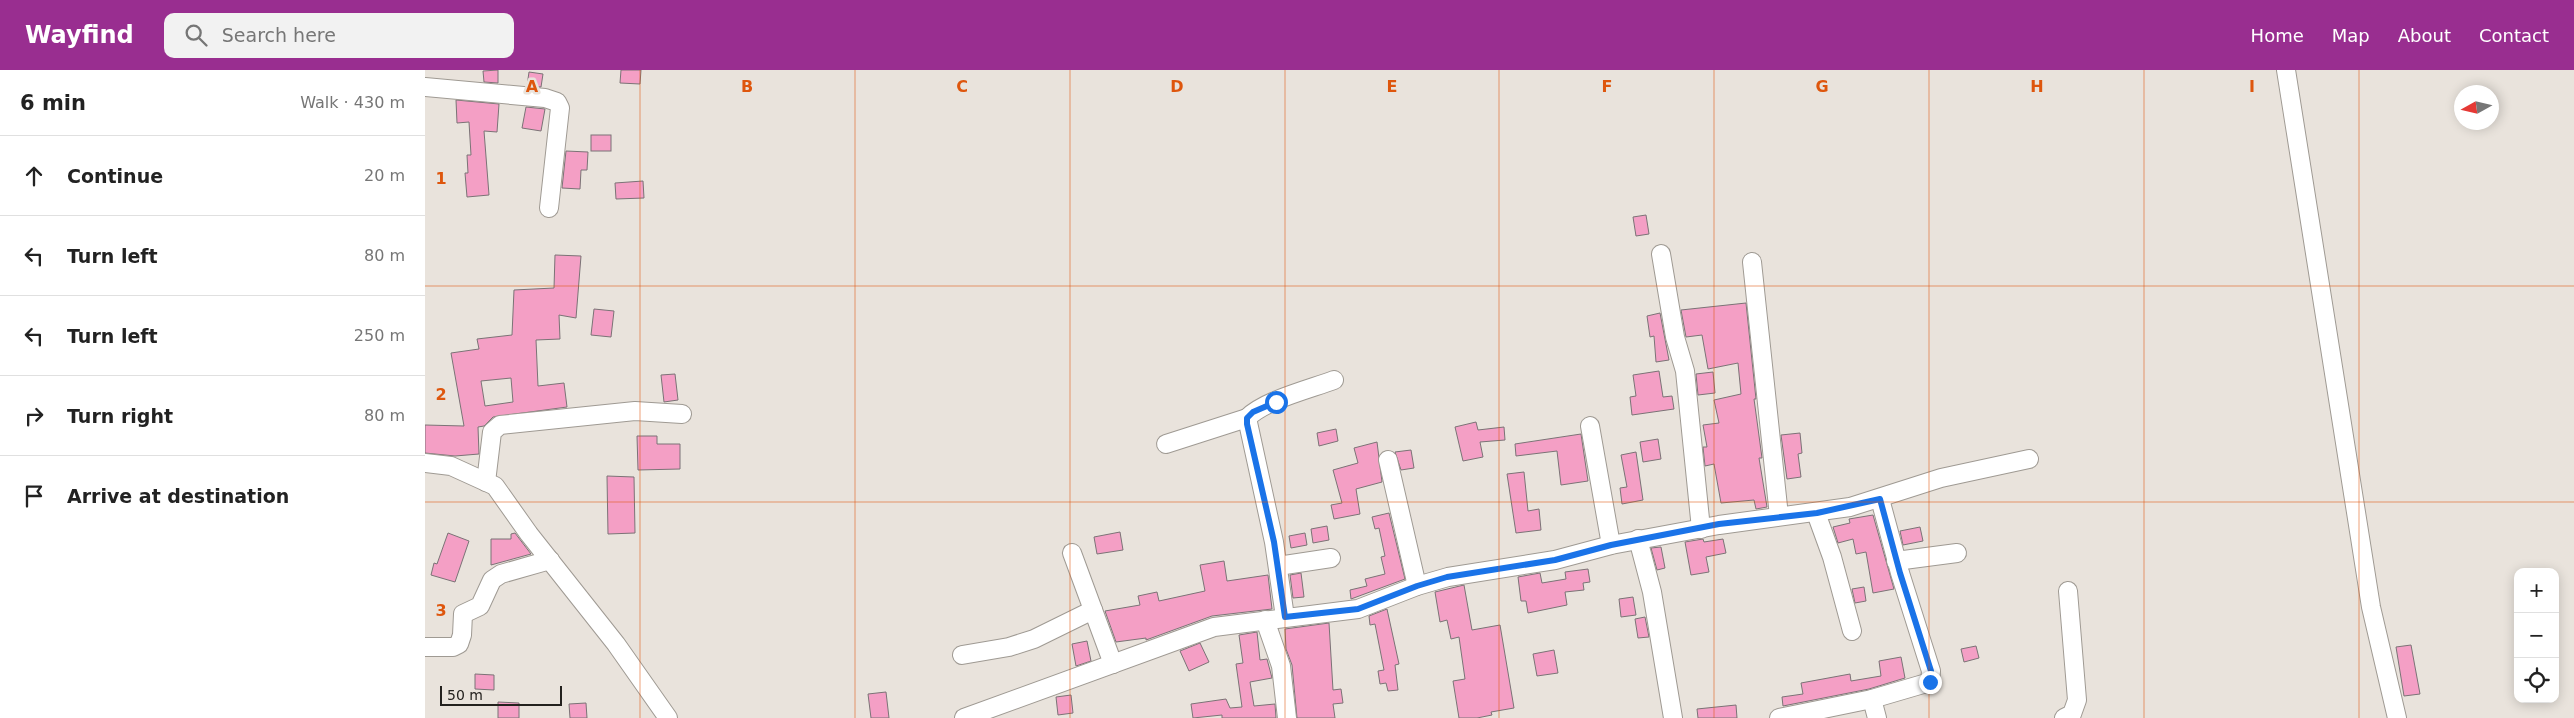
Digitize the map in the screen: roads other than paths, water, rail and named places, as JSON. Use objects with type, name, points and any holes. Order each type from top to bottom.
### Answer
[{"type":"street","points":[[2286,70],[2371,606],[2397,718]]},
{"type":"street","points":[[425,87],[545,98],[557,102],[560,108],[549,208]]},
{"type":"street","points":[[1661,254],[1675,337],[1685,371],[1701,528]]},
{"type":"street","points":[[1752,262],[1779,516]]},
{"type":"street","points":[[1166,444],[1247,418],[1253,412],[1268,405],[1334,380]]},
{"type":"street","points":[[487,482],[492,432],[500,425],[635,411],[682,414]]},
{"type":"street","points":[[1247,418],[1278,566],[1285,617]]},
{"type":"street","points":[[1591,426],[1611,545]]},
{"type":"street","points":[[964,718],[1214,627],[1358,609],[1417,586],[1447,577],[1555,560],[1638,539],[1701,528],[1779,516],[1817,513],[1880,499],[1941,478],[2029,459]]},
{"type":"street","points":[[1387,460],[1417,586]]},
{"type":"street","points":[[425,463],[451,466],[495,486],[605,630],[668,718]]},
{"type":"street","points":[[1779,718],[1872,699],[1926,685],[1932,678],[1896,561],[1880,499]]},
{"type":"street","points":[[1817,513],[1832,557],[1852,631]]},
{"type":"street","points":[[1638,539],[1652,592],[1673,718]]},
{"type":"street","points":[[1072,553],[1113,664]]},
{"type":"street","points":[[1896,561],[1957,553]]},
{"type":"street","points":[[1278,566],[1331,558]]},
{"type":"street","points":[[425,647],[453,647],[459,644],[462,635],[463,614],[480,606],[491,580],[506,572],[550,560]]},
{"type":"street","points":[[2064,718],[2073,714],[2077,700],[2068,592]]},
{"type":"street","points":[[962,655],[1009,647],[1034,639],[1093,610]]},
{"type":"street","points":[[1265,620],[1281,666],[1287,718]]},
{"type":"street","points":[[1872,699],[1877,718]]}]
